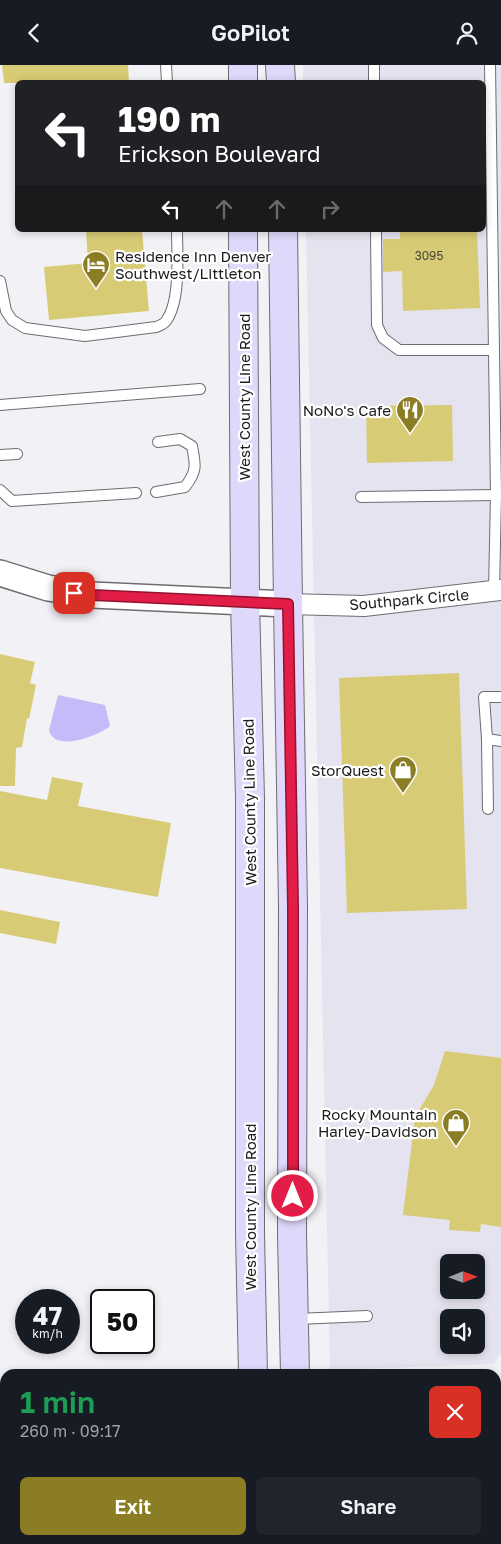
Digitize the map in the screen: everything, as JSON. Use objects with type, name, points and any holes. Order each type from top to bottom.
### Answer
[{"type":"main road","points":[[243,65],[243,80]]},
{"type":"main road","points":[[280,65],[281,80]]},
{"type":"main road","name":"West County Line Road","points":[[242,232],[245,601],[250,798],[250,1234],[253,1369]]},
{"type":"main road","points":[[283,232],[293,907],[292,1234],[295,1369]]},
{"type":"street","points":[[0,573],[48,588],[92,595],[288,604]]},
{"type":"street","name":"Southpark Circle","points":[[288,604],[364,606],[498,591]]},
{"type":"lane","points":[[166,65],[167,80]]},
{"type":"lane","points":[[374,65],[374,80]]},
{"type":"lane","points":[[490,65],[498,591]]},
{"type":"lane","points":[[0,281],[6,311],[12,320],[25,328],[85,336],[156,327],[166,321],[173,304],[177,279],[177,232]]},
{"type":"lane","points":[[376,232],[376,325],[383,338],[398,349],[494,349]]},
{"type":"lane","points":[[0,405],[200,389]]},
{"type":"lane","points":[[156,492],[185,487],[193,477],[196,463],[192,446],[180,439],[158,442]]},
{"type":"lane","points":[[0,455],[17,454]]},
{"type":"lane","points":[[0,490],[12,501],[136,493]]},
{"type":"lane","points":[[361,497],[496,495]]},
{"type":"lane","points":[[488,809],[484,697],[501,697]]},
{"type":"lane","points":[[487,739],[501,741]]},
{"type":"lane","points":[[294,1320],[367,1316]]},
{"type":"shaded area","points":[[303,65],[501,65],[501,1353],[494,1364],[330,1369],[306,232],[486,232],[486,80],[303,80]]},
{"type":"shaded area","points":[[58,695],[105,705],[110,726],[87,738],[77,740],[59,740],[53,737],[49,730]]},
{"type":"building","points":[[2,65],[128,65],[129,80],[15,80],[15,83],[4,83]]},
{"type":"building","name":"Residence Inn Denver Southwest/Littleton","points":[[86,232],[142,232],[149,311],[49,320],[44,267],[88,263]]},
{"type":"building","points":[[400,232],[477,232],[480,308],[403,311],[402,271],[383,272],[383,239],[400,239]]},
{"type":"building","name":"NoNo's Cafe","points":[[452,405],[453,461],[367,463],[366,406]]},
{"type":"building","points":[[0,654],[35,662],[30,683],[36,685],[29,719],[27,718],[22,747],[16,748],[15,786],[0,786]]},
{"type":"building","name":"StorQuest","points":[[459,673],[467,909],[347,913],[339,678]]},
{"type":"building","points":[[52,777],[83,783],[78,806],[171,823],[158,897],[0,868],[0,791],[47,800]]},
{"type":"building","points":[[0,910],[60,922],[56,944],[0,933]]},
{"type":"building","name":"Rocky Mountain Harley-Davidson","points":[[445,1051],[501,1058],[501,1227],[481,1224],[480,1232],[449,1230],[450,1220],[403,1215],[415,1117],[434,1085]]},
{"type":"place","name":"Residence Inn Denver Southwest/Littleton","points":[[96,289]]},
{"type":"place","name":"NoNo's Cafe","points":[[410,434]]},
{"type":"place","name":"StorQuest","points":[[403,794]]},
{"type":"place","name":"Rocky Mountain Harley-Davidson","points":[[456,1147]]},
{"type":"route","points":[[74,593],[288,604],[293,907],[293,1196]]}]
